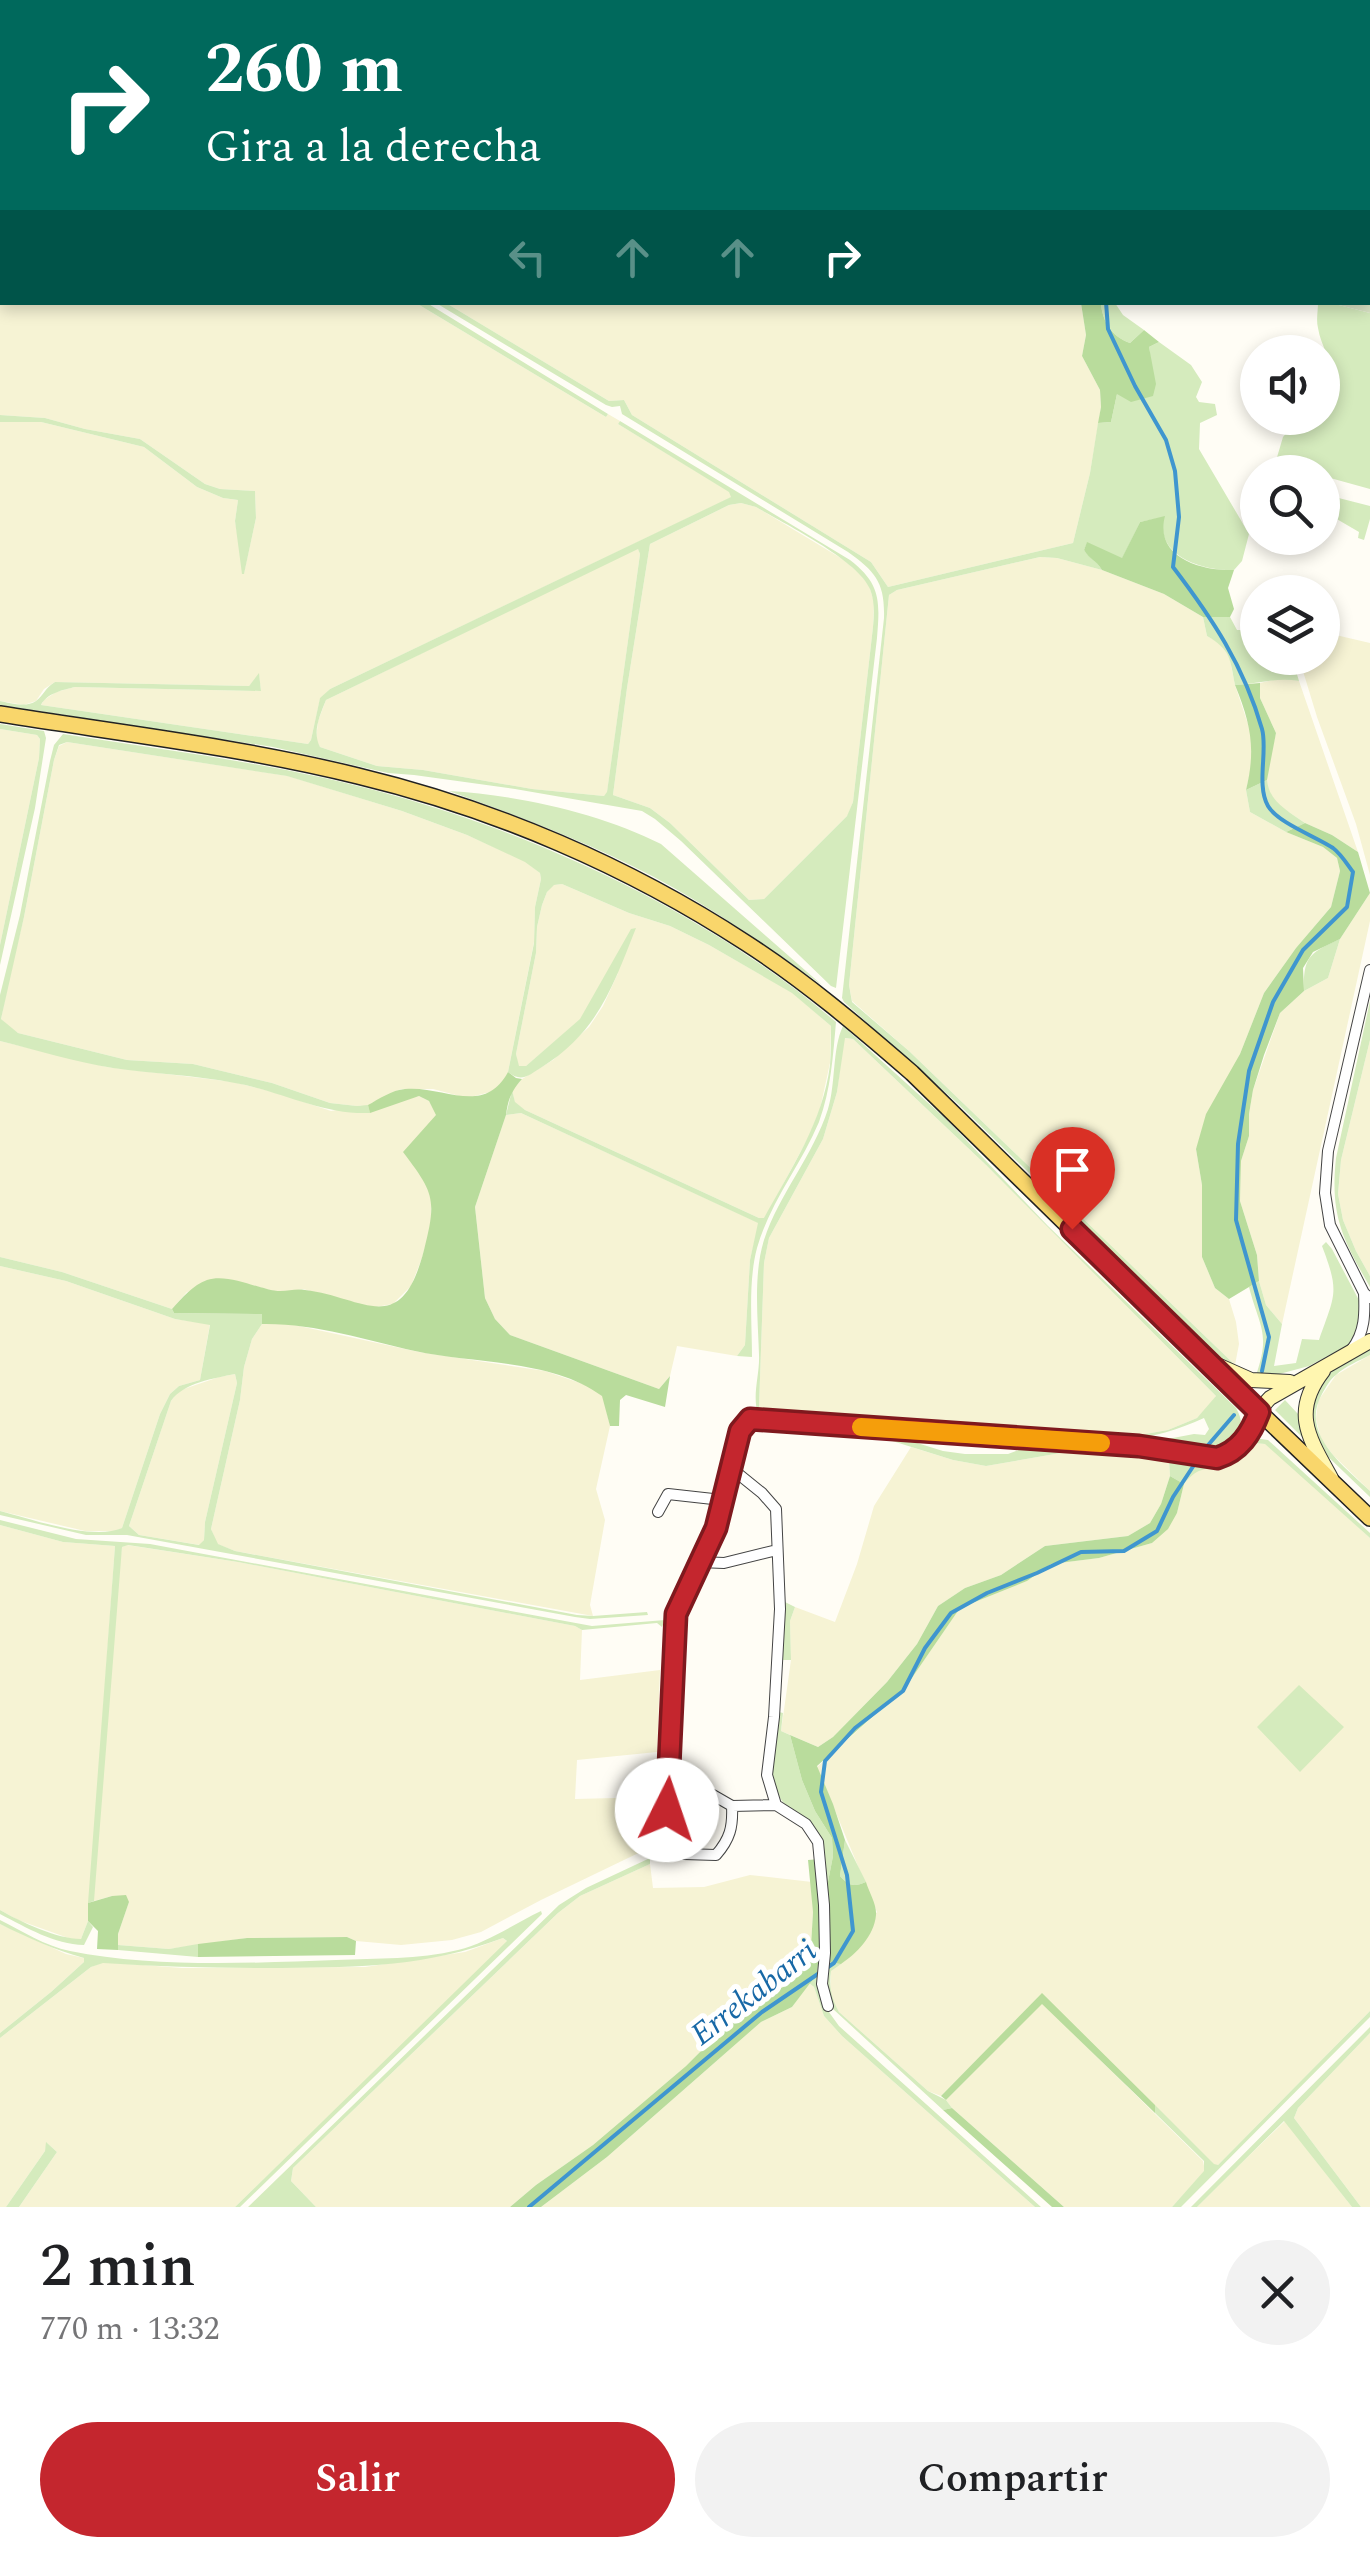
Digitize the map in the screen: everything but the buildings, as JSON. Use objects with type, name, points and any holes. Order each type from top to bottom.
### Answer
[{"type":"main road","points":[[0,714],[309,764],[375,780],[503,821],[602,863],[744,942],[873,1039],[1370,1518]]},
{"type":"street","points":[[1348,1353],[1358,1342],[1367,1304],[1330,1225],[1325,1193],[1328,1151],[1370,970]]},
{"type":"street","points":[[732,1806],[733,1828],[716,1855],[684,1854],[664,1845],[676,1614],[716,1528],[740,1431],[750,1419],[1139,1446],[1217,1458],[1227,1455],[1248,1436],[1259,1412],[1278,1391],[1370,1341]]},
{"type":"street","points":[[1203,1358],[1251,1380],[1296,1382]]},
{"type":"street","points":[[1328,1364],[1308,1394],[1304,1412],[1314,1447],[1334,1483]]},
{"type":"street","points":[[1278,1391],[1304,1412]]},
{"type":"street","points":[[730,1468],[776,1508],[780,1608],[767,1775],[776,1805]]},
{"type":"street","points":[[658,1512],[668,1494],[722,1500]]},
{"type":"street","points":[[700,1562],[724,1563],[777,1550]]},
{"type":"street","points":[[670,1776],[732,1806],[776,1805],[806,1824],[818,1842],[824,1905],[822,1984],[828,2006]]},
{"type":"shaded area","points":[[0,305],[419,305],[606,417],[608,414],[620,421],[618,424],[730,492],[732,497],[330,689],[320,699],[308,744],[41,705],[56,692],[75,687],[261,691],[259,675],[249,686],[55,682],[36,701],[24,705],[0,701],[0,422],[41,422],[144,447],[197,487],[238,500],[235,521],[244,573],[256,518],[255,491],[205,484],[140,439],[45,418],[0,415]]},
{"type":"shaded area","points":[[449,305],[1081,305],[1086,335],[1082,356],[1100,390],[1101,407],[1073,543],[888,587],[871,562],[632,415],[624,400],[609,401]]},
{"type":"shaded area","points":[[729,505],[756,507],[844,560],[869,585],[874,602],[853,802],[848,815],[764,899],[749,900],[670,823],[650,808],[613,795],[650,544]]},
{"type":"shaded area","points":[[638,548],[604,796],[377,766],[320,747],[316,740],[318,721],[326,700]]},
{"type":"shaded area","points":[[1040,557],[1102,570],[1164,594],[1203,617],[1207,636],[1223,645],[1230,660],[1251,733],[1253,761],[1246,790],[1250,812],[1323,847],[1337,858],[1340,871],[1331,907],[1264,993],[1196,1149],[1202,1185],[1202,1257],[1215,1288],[1229,1299],[1239,1344],[1235,1365],[909,1051],[852,1001],[849,985],[889,595]]},
{"type":"shaded area","points":[[1340,636],[1370,643],[1370,875],[1356,824],[1304,675],[1340,675]]},
{"type":"shaded area","points":[[1282,678],[1299,681],[1358,852],[1275,803],[1267,787],[1276,733],[1260,698],[1260,683]]},
{"type":"shaded area","points":[[0,729],[37,735],[40,739],[0,945]]},
{"type":"shaded area","points":[[67,742],[288,776],[402,811],[525,861],[540,873],[541,879],[534,942],[507,1077],[494,1091],[467,1098],[433,1089],[401,1089],[368,1105],[357,1106],[330,1103],[272,1083],[193,1064],[127,1060],[10,1028],[1,1019],[54,760],[59,746]]},
{"type":"shaded area","points":[[562,884],[709,945],[793,993],[831,1026],[830,1063],[820,1109],[765,1218],[515,1103],[512,1090],[522,1079],[553,1060],[589,1027],[618,973],[598,991],[581,1019],[525,1067],[518,1066],[516,1054],[542,905],[553,885]]},
{"type":"shaded area","points":[[1370,893],[1370,921],[1282,1324],[1266,1305],[1257,1255],[1240,1201],[1241,1161],[1249,1136],[1253,1090],[1280,1013],[1304,991],[1328,978],[1340,939]]},
{"type":"shaded area","points":[[844,1038],[853,1039],[986,1165],[1216,1396],[1197,1418],[1168,1430],[1134,1436],[1007,1433],[853,1415],[770,1412],[759,1407],[764,1263],[769,1238],[823,1139],[837,1092]]},
{"type":"shaded area","points":[[1370,1040],[1370,1276],[1343,1220],[1338,1194],[1341,1160]]},
{"type":"shaded area","points":[[0,1041],[107,1067],[234,1082],[331,1111],[419,1096],[429,1101],[437,1115],[423,1179],[431,1193],[431,1226],[411,1286],[393,1304],[370,1308],[303,1289],[281,1293],[232,1280],[187,1292],[172,1309],[62,1272],[0,1257]]},
{"type":"shaded area","points":[[521,1113],[759,1223],[750,1260],[745,1345],[737,1356],[677,1346],[670,1376],[659,1389],[510,1335],[495,1319],[485,1298],[475,1207],[506,1115]]},
{"type":"shaded area","points":[[0,1266],[66,1281],[175,1319],[210,1324],[200,1380],[179,1386],[170,1394],[122,1528],[85,1531],[0,1511]]},
{"type":"shaded area","points":[[262,1324],[290,1324],[419,1352],[545,1371],[589,1386],[603,1396],[610,1426],[596,1489],[605,1520],[590,1605],[593,1616],[235,1551],[217,1544],[211,1529],[244,1367],[252,1339]]},
{"type":"shaded area","points":[[1370,1355],[1370,1491],[1321,1439],[1316,1419],[1318,1401],[1336,1375]]},
{"type":"shaded area","points":[[235,1374],[237,1383],[204,1540],[200,1545],[139,1535],[129,1526],[171,1401],[178,1391]]},
{"type":"shaded area","points":[[1254,1443],[1266,1444],[1275,1451],[1370,1538],[1370,2011],[1218,2165],[1042,1994],[941,2096],[928,2091],[839,2012],[830,1995],[831,1971],[877,1912],[817,1767],[905,1688],[960,1608],[1027,1581],[1050,1564],[1099,1558],[1152,1543],[1177,1513],[1184,1484],[1193,1473],[1229,1463]]},
{"type":"shaded area","points":[[911,1447],[986,1466],[1078,1450],[1121,1451],[1169,1460],[1170,1476],[1150,1523],[1128,1536],[1045,1546],[1001,1575],[965,1588],[938,1606],[917,1644],[887,1682],[833,1737],[818,1747],[781,1731],[791,1660],[790,1621],[795,1607],[835,1622],[874,1506]]},
{"type":"shaded area","points":[[0,1525],[63,1542],[115,1546],[88,1921],[81,1939],[71,1939],[0,1910]]},
{"type":"shaded area","points":[[122,1547],[238,1562],[575,1626],[582,1630],[580,1680],[660,1670],[657,1752],[577,1760],[575,1799],[654,1797],[659,1837],[653,1846],[481,1932],[452,1940],[401,1945],[347,1937],[247,1938],[169,1949],[118,1945],[129,1902],[112,1896],[94,1901],[94,1880],[119,1569]]},
{"type":"shaded area","points":[[650,1864],[653,1888],[704,1887],[750,1875],[812,1882],[811,1946],[799,1969],[785,1986],[744,2008],[686,2066],[593,2145],[510,2207],[316,2207],[291,2181],[293,2168],[558,1913],[580,1896]]},
{"type":"shaded area","points":[[0,1924],[66,1954],[84,1958],[84,1962],[0,2033]]},
{"type":"shaded area","points":[[503,1938],[508,1942],[235,2207],[19,2207],[57,2152],[47,2143],[6,2207],[0,2207],[0,2038],[91,1967],[103,1962],[182,1968],[365,1967],[465,1952]]},
{"type":"shaded area","points":[[809,1983],[824,2016],[842,2036],[1035,2207],[541,2207],[607,2157],[761,2022],[792,2007]]},
{"type":"shaded area","points":[[1042,2003],[1203,2161],[1205,2171],[1172,2207],[1064,2207],[946,2100]]},
{"type":"shaded area","points":[[1370,2033],[1370,2207],[1361,2207],[1294,2118],[1298,2108]]},
{"type":"shaded area","points":[[1285,2121],[1352,2207],[1197,2207],[1230,2174]]},
{"type":"green space","points":[[419,305],[430,305],[608,414],[606,417]]},
{"type":"green space","points":[[439,305],[449,305],[609,401],[624,400],[632,415],[871,562],[888,587],[1073,543],[1098,423],[1111,422],[1117,394],[1151,364],[1149,347],[1159,342],[1191,365],[1202,382],[1196,397],[1199,402],[1215,404],[1217,415],[1200,423],[1199,449],[1240,519],[1240,555],[1244,555],[1234,570],[1196,564],[1174,551],[1166,542],[1164,517],[1140,522],[1122,559],[1087,543],[1084,550],[1102,570],[1040,557],[889,595],[849,985],[852,1002],[909,1051],[1235,1365],[1232,1367],[842,998],[884,618],[877,579],[848,552],[622,414],[620,406],[612,407]]},
{"type":"green space","points":[[1081,305],[1101,305],[1109,328],[1118,337],[1130,343],[1144,330],[1159,342],[1149,347],[1156,384],[1153,396],[1131,402],[1117,394],[1111,422],[1098,423],[1100,390],[1082,356],[1086,335]]},
{"type":"green space","points":[[1101,305],[1116,305],[1144,330],[1130,343],[1109,328]]},
{"type":"green space","points":[[1318,305],[1339,305],[1370,313],[1370,489],[1340,481],[1340,455],[1278,455],[1285,435],[1340,435],[1340,335],[1319,335]]},
{"type":"green space","points":[[1339,305],[1370,305],[1370,313]]},
{"type":"green space","points":[[0,415],[45,418],[140,439],[205,484],[255,491],[256,518],[244,574],[235,521],[238,500],[197,487],[144,447],[41,422],[0,422]]},
{"type":"green space","points":[[620,421],[850,560],[873,585],[878,603],[877,638],[836,988],[681,841],[642,811],[388,773],[273,747],[0,705],[0,701],[32,703],[55,682],[249,686],[259,673],[261,691],[75,687],[51,695],[41,705],[308,744],[320,698],[330,689],[731,497],[729,492],[618,424]],"holes":[[[729,505],[756,507],[802,533],[851,566],[870,589],[874,608],[853,802],[847,816],[764,899],[749,900],[670,823],[650,808],[613,795],[650,544]],[[638,549],[604,796],[377,766],[320,747],[317,729],[326,700]]]},
{"type":"green space","points":[[1340,498],[1370,506],[1364,540],[1358,538],[1359,532],[1340,521]]},
{"type":"green space","points":[[1165,516],[1166,542],[1183,559],[1208,568],[1234,570],[1228,588],[1234,609],[1230,617],[1203,617],[1164,594],[1102,570],[1084,550],[1087,542],[1122,558],[1140,522]]},
{"type":"green space","points":[[1203,617],[1230,617],[1240,630],[1240,675],[1297,675],[1299,681],[1235,685],[1228,656],[1207,636]]},
{"type":"green space","points":[[1260,683],[1260,698],[1276,733],[1267,780],[1246,790],[1250,737],[1235,685]]},
{"type":"green space","points":[[0,724],[44,731],[46,738],[35,808],[0,965],[0,945],[40,739],[37,735],[0,729]]},
{"type":"green space","points":[[63,734],[311,775],[392,795],[509,834],[626,885],[683,916],[788,984],[836,1022],[829,1085],[819,1122],[757,1248],[751,1288],[752,1357],[737,1356],[745,1345],[750,1260],[758,1223],[521,1113],[506,1115],[512,1090],[515,1102],[525,1110],[764,1218],[821,1106],[830,1065],[831,1026],[792,993],[709,945],[562,884],[554,885],[547,892],[537,927],[536,953],[516,1054],[519,1066],[526,1066],[580,1019],[631,929],[636,928],[611,988],[590,1023],[561,1053],[529,1075],[517,1077],[508,1072],[534,943],[540,873],[467,835],[287,776],[67,742],[59,745],[54,760],[1,1019],[18,1033],[127,1060],[193,1064],[272,1083],[330,1103],[368,1105],[370,1113],[336,1110],[220,1080],[99,1065],[0,1041],[0,995],[50,761],[54,745]]},
{"type":"green space","points":[[1267,780],[1275,800],[1305,823],[1286,832],[1250,812],[1246,790]]},
{"type":"green space","points":[[449,791],[558,807],[612,823],[661,844],[822,985],[750,935],[647,873],[564,835]]},
{"type":"green space","points":[[1305,823],[1358,852],[1370,893],[1340,939],[1313,952],[1303,968],[1304,991],[1280,1013],[1264,1055],[1253,1090],[1249,1136],[1241,1161],[1240,1201],[1257,1255],[1259,1281],[1229,1299],[1215,1288],[1202,1257],[1202,1185],[1196,1149],[1206,1114],[1240,1054],[1264,993],[1331,907],[1340,871],[1337,858],[1323,847],[1286,832]]},
{"type":"green space","points":[[1340,939],[1328,978],[1304,991],[1310,957]]},
{"type":"green space","points":[[1370,1001],[1370,1040],[1341,1160],[1338,1194],[1343,1220],[1370,1276],[1370,1287],[1340,1225],[1335,1178]]},
{"type":"green space","points":[[843,1026],[947,1120],[1048,1226],[1236,1408],[1241,1428],[1232,1447],[1212,1454],[1156,1444],[1205,1435],[1209,1429],[1204,1418],[1165,1432],[1124,1440],[1011,1433],[1134,1436],[1168,1430],[1197,1418],[1216,1396],[986,1165],[853,1039],[845,1038],[837,1092],[823,1139],[769,1238],[764,1263],[759,1407],[770,1412],[853,1415],[1004,1433],[869,1420],[759,1416],[757,1282],[761,1254],[770,1223],[828,1109]]},
{"type":"green space","points":[[508,1072],[522,1079],[509,1099],[475,1207],[485,1298],[495,1319],[510,1335],[659,1389],[670,1376],[665,1407],[626,1395],[620,1400],[619,1426],[610,1426],[602,1396],[582,1384],[537,1369],[415,1351],[320,1329],[262,1324],[262,1314],[174,1313],[172,1309],[188,1292],[214,1278],[273,1290],[305,1290],[363,1304],[392,1304],[404,1295],[415,1278],[431,1219],[427,1188],[403,1152],[436,1115],[429,1101],[419,1096],[370,1113],[368,1105],[405,1089],[475,1096],[498,1085]]},
{"type":"green space","points":[[1326,1242],[1362,1306],[1357,1333],[1348,1345],[1309,1366],[1272,1376],[1256,1375],[1263,1339],[1249,1287],[1259,1281],[1266,1305],[1282,1324],[1274,1366],[1296,1363],[1302,1339],[1319,1340],[1332,1302],[1333,1284],[1322,1246]]},
{"type":"green space","points":[[0,1257],[62,1272],[172,1309],[174,1313],[262,1314],[262,1324],[252,1339],[244,1367],[211,1529],[218,1544],[235,1551],[577,1615],[648,1615],[575,1617],[127,1535],[86,1535],[0,1515],[0,1511],[95,1532],[122,1528],[170,1394],[179,1386],[200,1380],[210,1325],[175,1319],[66,1281],[0,1266]],"holes":[[[235,1374],[237,1383],[204,1540],[199,1545],[139,1535],[129,1526],[171,1401],[183,1390],[209,1380]]]},
{"type":"green space","points":[[1370,1349],[1370,1355],[1330,1381],[1316,1409],[1316,1423],[1328,1448],[1370,1491],[1370,1497],[1319,1448],[1313,1433],[1312,1403],[1333,1369]]},
{"type":"green space","points":[[1285,1400],[1298,1414],[1303,1438],[1275,1410]]},
{"type":"green space","points":[[885,1433],[965,1454],[1008,1454],[1034,1444],[1096,1445],[1208,1463],[1254,1438],[1268,1440],[1370,1533],[1370,1538],[1265,1444],[1254,1443],[1231,1461],[1199,1471],[1184,1484],[1170,1476],[1169,1460],[1121,1451],[1078,1450],[986,1466],[870,1434]]},
{"type":"green space","points":[[1170,1476],[1184,1484],[1177,1513],[1168,1529],[1152,1543],[1099,1558],[1051,1564],[1027,1581],[960,1608],[905,1688],[817,1766],[845,1840],[840,1876],[852,1885],[866,1882],[876,1911],[872,1930],[859,1949],[841,1964],[828,1962],[826,1892],[832,1838],[802,1780],[790,1735],[818,1747],[833,1737],[887,1682],[917,1644],[938,1606],[965,1588],[1001,1575],[1045,1546],[1128,1536],[1150,1523]]},
{"type":"green space","points":[[0,1520],[76,1539],[150,1544],[592,1626],[665,1620],[662,1627],[657,1623],[582,1630],[238,1562],[122,1547],[94,1901],[88,1903],[115,1546],[63,1542],[0,1525]]},
{"type":"green space","points":[[783,1601],[795,1607],[790,1621],[791,1660],[779,1660]]},
{"type":"green space","points":[[1299,1685],[1344,1727],[1300,1772],[1257,1727]]},
{"type":"green space","points":[[775,1711],[783,1713],[781,1731],[790,1735],[802,1780],[832,1838],[826,1892],[821,1838],[811,1823],[783,1802],[776,1788],[771,1755]]},
{"type":"green space","points":[[845,1840],[866,1882],[852,1885],[840,1876]]},
{"type":"green space","points":[[650,1858],[650,1864],[580,1896],[558,1913],[293,2168],[291,2181],[316,2207],[248,2207],[559,1905]]},
{"type":"green space","points":[[820,1859],[822,1927],[817,1974],[792,2007],[761,2022],[607,2157],[541,2207],[510,2207],[593,2145],[686,2066],[744,2008],[785,1986],[811,1946],[813,1912],[808,1860]]},
{"type":"green space","points":[[126,1895],[129,1902],[118,1934],[118,1950],[97,1949],[98,1931],[88,1921],[88,1903]]},
{"type":"green space","points":[[0,1910],[39,1929],[71,1938],[81,1939],[88,1921],[93,1927],[84,1945],[73,1944],[31,1930],[0,1914]]},
{"type":"green space","points":[[541,1911],[240,2207],[235,2207],[507,1941],[503,1938],[447,1955],[367,1966],[237,1968],[103,1963],[91,1967],[0,2038],[0,2033],[51,1992],[84,1958],[31,1939],[0,1924],[0,1920],[70,1951],[135,1960],[237,1963],[443,1953],[479,1943]]},
{"type":"green space","points":[[347,1937],[356,1941],[355,1955],[198,1957],[198,1944],[247,1938]]},
{"type":"green space","points":[[198,1944],[198,1957],[118,1950],[118,1945],[169,1949]]},
{"type":"green space","points":[[828,1962],[841,1964],[831,1971],[830,1977],[839,2012],[952,2108],[943,2110],[833,2009],[826,1991]]},
{"type":"green space","points":[[817,1974],[826,2008],[839,2026],[1041,2207],[1035,2207],[842,2036],[824,2016],[809,1983]]},
{"type":"green space","points":[[1042,1993],[1155,2105],[1155,2113],[1042,2004],[946,2100],[941,2096]]},
{"type":"green space","points":[[1370,2011],[1370,2017],[1181,2207],[1172,2207],[1204,2171],[1204,2161],[1155,2113],[1155,2105],[1218,2165]]},
{"type":"green space","points":[[1370,2027],[1370,2033],[1298,2108],[1294,2118],[1361,2207],[1352,2207],[1284,2121],[1197,2207],[1191,2207]]},
{"type":"green space","points":[[952,2108],[1064,2207],[1052,2207],[943,2110]]},
{"type":"green space","points":[[46,2142],[57,2152],[19,2207],[6,2207],[45,2151]]},
{"type":"waterway","name":"Errekabarri","points":[[1106,305],[1108,329],[1166,440],[1175,471],[1179,517],[1173,567],[1225,644],[1255,706],[1262,729],[1263,788],[1268,806],[1289,824],[1333,848],[1353,872],[1347,907],[1303,950],[1273,1002],[1249,1071],[1238,1144],[1236,1220],[1269,1337],[1262,1371]]},
{"type":"waterway","name":"Errekabarri","points":[[1203,1451],[1234,1415]]},
{"type":"waterway","name":"Errekabarri","points":[[529,2207],[762,2012],[834,1963],[853,1931],[847,1875],[821,1792],[825,1761],[855,1728],[903,1691],[925,1648],[951,1613],[1081,1552],[1124,1551],[1157,1531],[1194,1465]]},
{"type":"slow traffic","points":[[861,1427],[1101,1443]]},
{"type":"route","points":[[667,1810],[676,1614],[716,1528],[740,1431],[750,1419],[1139,1446],[1217,1458],[1227,1455],[1248,1436],[1259,1412],[1072,1229]]}]
